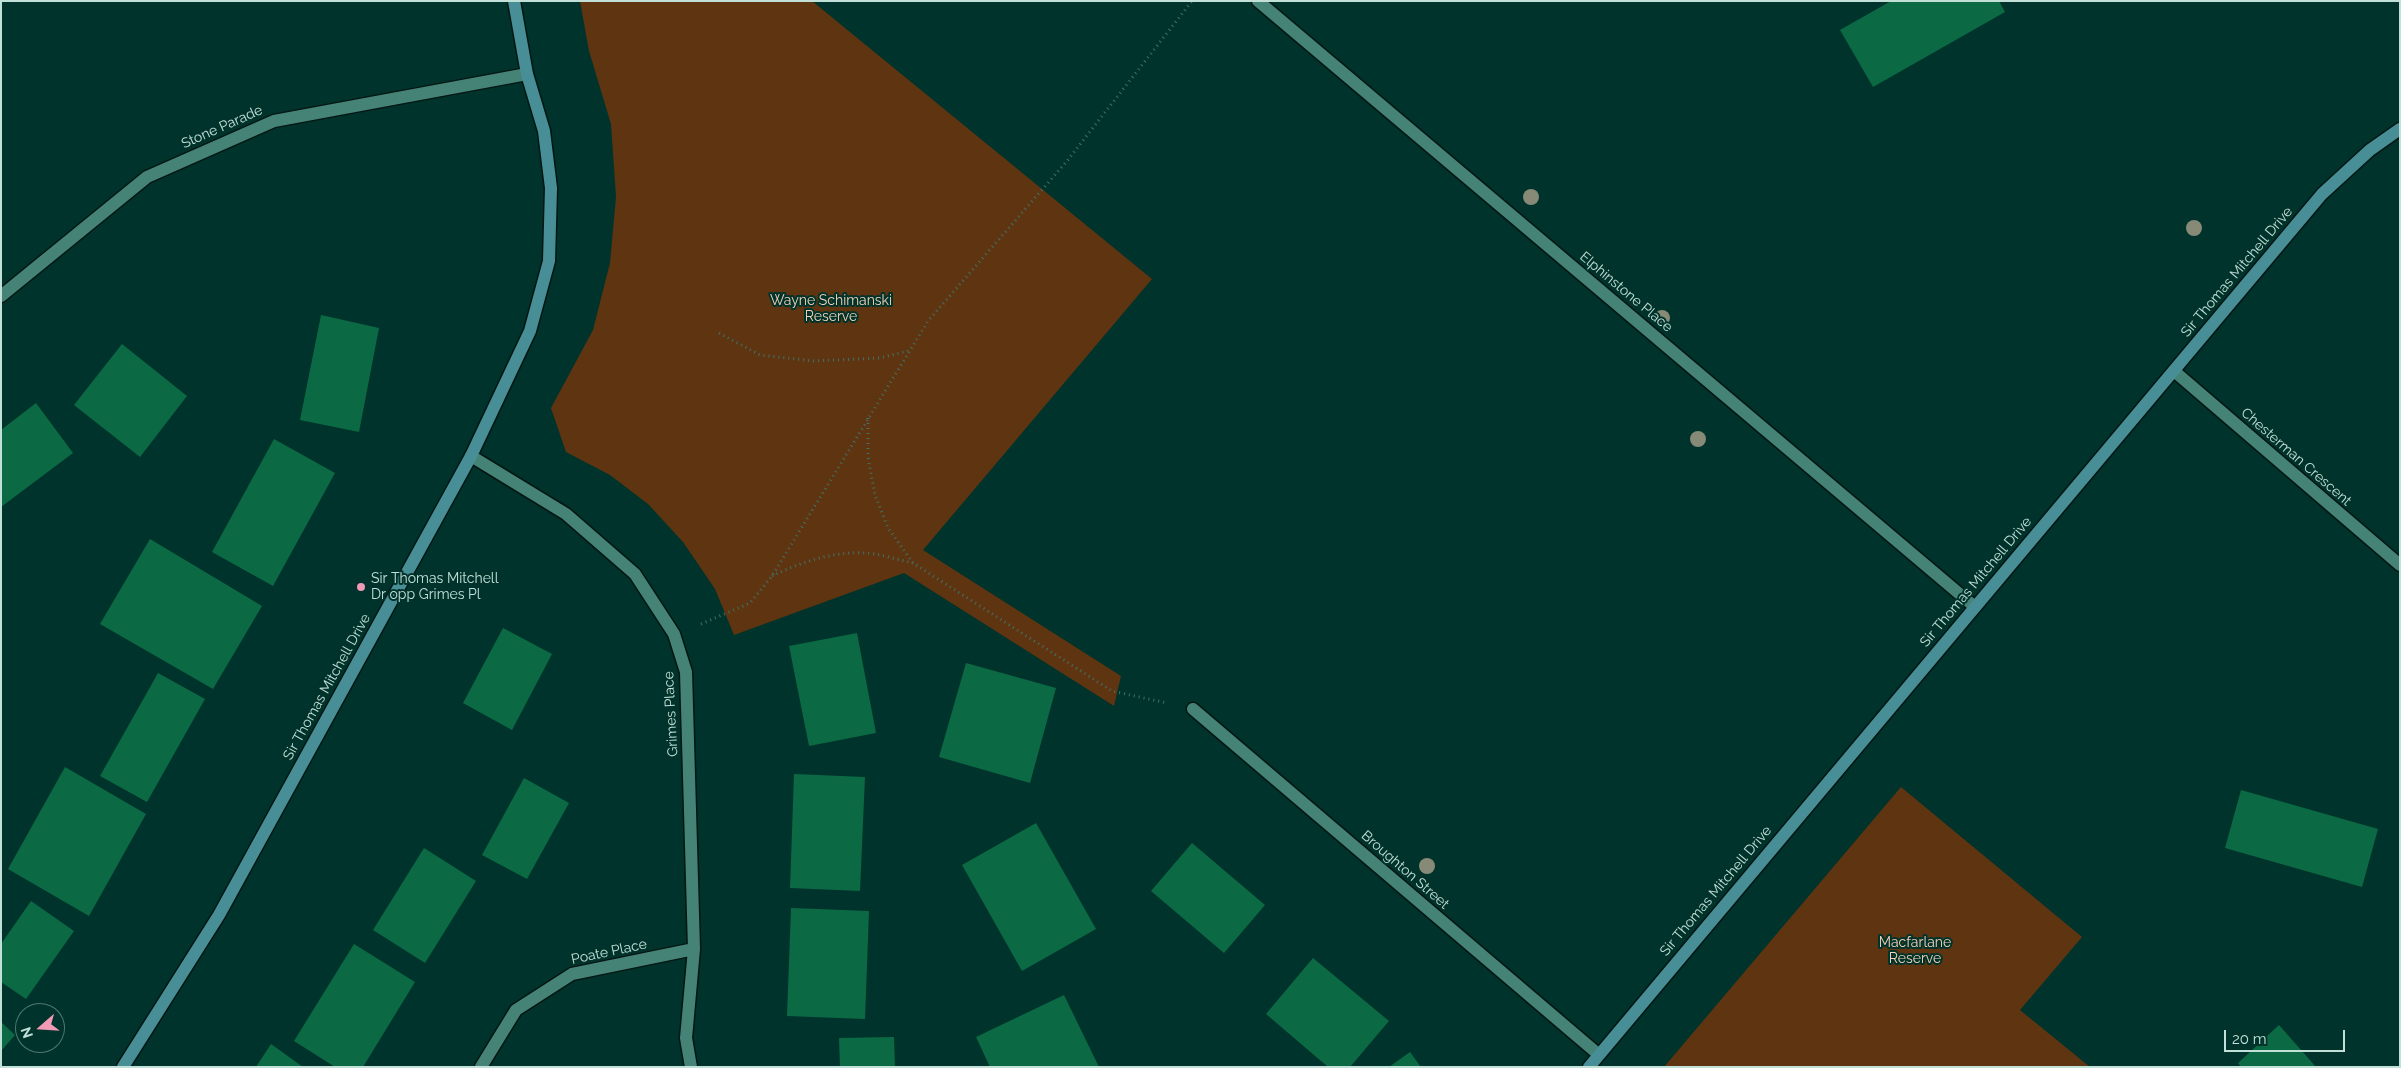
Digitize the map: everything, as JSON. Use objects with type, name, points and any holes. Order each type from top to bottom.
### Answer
[{"type":"street","name":"Sir Thomas Mitchell Drive","points":[[123,1067],[219,915],[471,456],[530,331],[549,261],[551,188],[544,131],[516,22],[514,1]]},
{"type":"street","name":"Elphinstone Place","points":[[1258,1],[1974,607]]},
{"type":"street","name":"Stone Parade","points":[[1,296],[147,177],[274,121],[528,74]]},
{"type":"street","name":"Sir Thomas Mitchell Drive","points":[[1589,1067],[2322,194],[2370,150],[2400,129]]},
{"type":"street","name":"Chesterman Crescent","points":[[2174,371],[2400,565]]},
{"type":"street","name":"Grimes Place","points":[[471,456],[566,514],[635,574],[674,634],[686,672],[694,949],[686,1038],[692,1067]]},
{"type":"street","name":"Broughton Street","points":[[1193,709],[1598,1054]]},
{"type":"street","name":"Poate Place","points":[[481,1067],[516,1010],[572,974],[694,949]]},
{"type":"path","points":[[674,634],[710,621],[750,603],[772,576],[928,321],[1067,161],[1192,1]]},
{"type":"path","points":[[718,333],[760,354],[814,361],[880,358],[909,351]]},
{"type":"path","points":[[868,417],[868,457],[875,495],[888,528],[914,563],[1112,691],[1193,709]]},
{"type":"path","points":[[772,576],[825,556],[866,553],[914,563]]},
{"type":"green space","name":"Wayne Schimanski Reserve","points":[[580,1],[812,1],[1152,279],[923,550],[1121,676],[1114,706],[904,573],[734,635],[715,589],[683,542],[648,504],[610,475],[566,452],[551,408],[593,330],[610,263],[616,197],[611,124],[589,51]]},
{"type":"green space","name":"Macfarlane Reserve","points":[[1901,787],[2082,937],[2020,1010],[2090,1067],[1664,1067]]},
{"type":"building","points":[[1891,1],[1999,1],[2005,12],[1873,87],[1840,30]]},
{"type":"building","points":[[321,315],[379,328],[359,432],[300,420]]},
{"type":"building","points":[[122,344],[187,396],[140,457],[74,405]]},
{"type":"building","points":[[36,403],[73,453],[1,507],[1,430]]},
{"type":"building","points":[[274,439],[335,473],[273,586],[212,552]]},
{"type":"building","points":[[150,539],[262,606],[213,689],[100,624]]},
{"type":"building","points":[[503,628],[552,654],[512,730],[463,703]]},
{"type":"building","points":[[857,633],[876,733],[809,746],[789,646]]},
{"type":"building","points":[[966,663],[1056,688],[1030,783],[939,757]]},
{"type":"building","points":[[158,673],[205,699],[147,802],[100,776]]},
{"type":"building","points":[[65,767],[146,814],[89,916],[8,869]]},
{"type":"building","points":[[794,774],[865,777],[860,891],[790,888]]},
{"type":"building","points":[[524,778],[569,803],[527,879],[482,855]]},
{"type":"building","points":[[2241,790],[2378,829],[2362,887],[2225,848]]},
{"type":"building","points":[[1036,823],[1096,929],[1022,971],[962,865]]},
{"type":"building","points":[[1192,843],[1265,905],[1224,953],[1151,891]]},
{"type":"building","points":[[424,848],[476,881],[425,963],[373,930]]},
{"type":"building","points":[[31,901],[74,931],[26,999],[1,982],[1,944]]},
{"type":"building","points":[[791,908],[869,911],[865,1019],[787,1016]]},
{"type":"building","points":[[354,944],[415,982],[363,1067],[335,1067],[294,1041]]},
{"type":"building","points":[[1313,958],[1389,1021],[1350,1067],[1328,1067],[1266,1014]]},
{"type":"building","points":[[1064,995],[1099,1067],[990,1067],[976,1037]]},
{"type":"building","points":[[1,1022],[15,1035],[1,1051]]},
{"type":"building","points":[[2279,1025],[2316,1067],[2241,1067],[2238,1063]]},
{"type":"building","points":[[894,1037],[895,1067],[840,1067],[839,1038]]},
{"type":"building","points":[[271,1044],[303,1067],[256,1067]]},
{"type":"building","points":[[1410,1052],[1421,1067],[1389,1067]]},
{"type":"place","name":"Sir Thomas Mitchell Dr opp Grimes Pl","points":[[361,587]]}]
